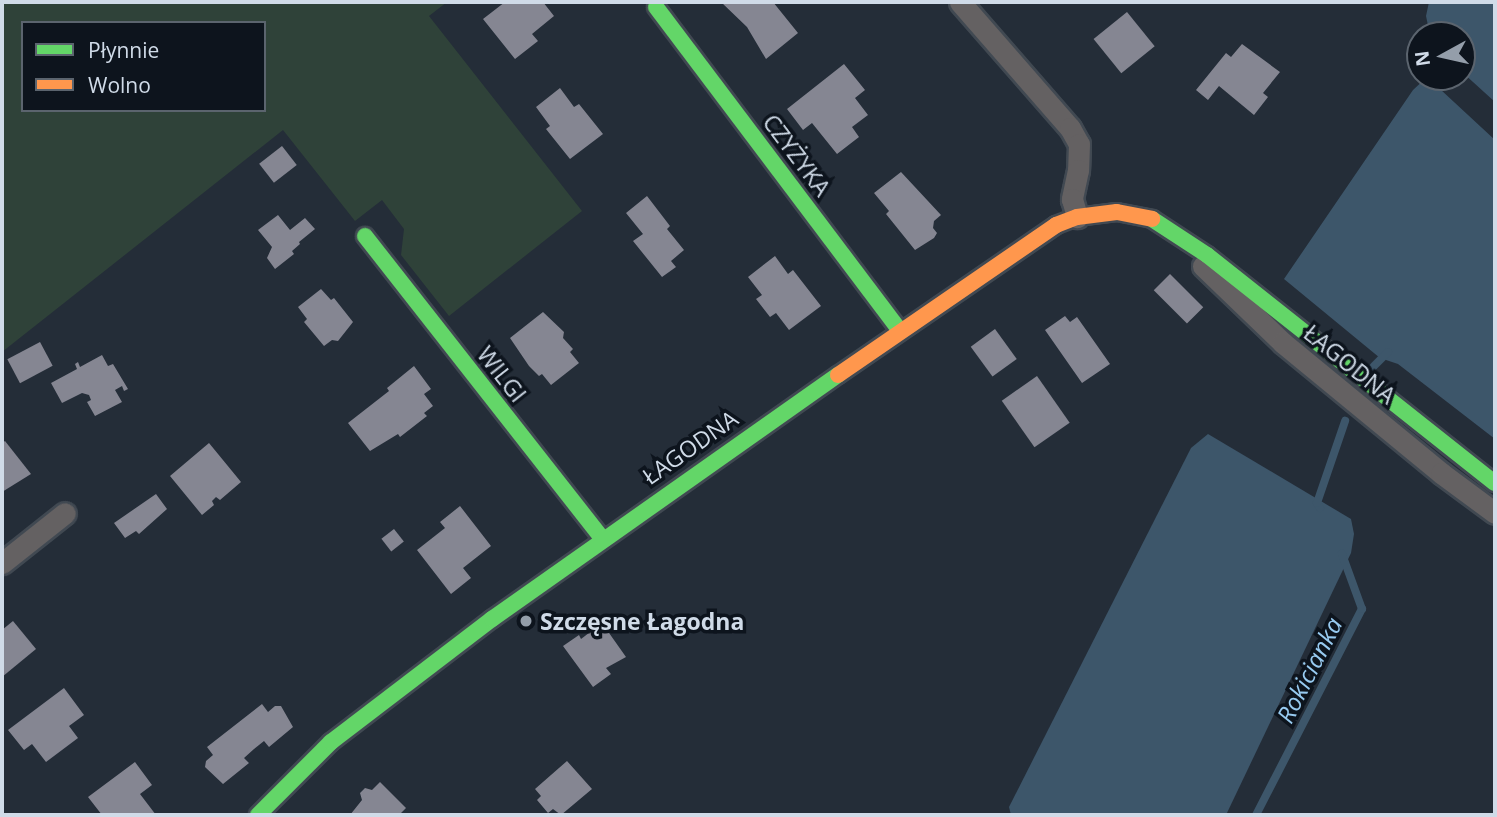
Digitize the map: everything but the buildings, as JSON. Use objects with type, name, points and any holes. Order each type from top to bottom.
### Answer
[{"type":"street","points":[[960,2],[1070,128],[1079,144],[1078,170],[1072,199],[1077,217]]},
{"type":"street","name":"CZYŻYKA","points":[[656,7],[900,331]]},
{"type":"street","name":"ŁAGODNA","points":[[258,815],[331,741],[383,700],[603,540],[900,331],[1056,225],[1077,217],[1102,212],[1135,215],[1154,220],[1187,241],[1495,483]]},
{"type":"street","name":"WILGI","points":[[365,236],[603,540]]},
{"type":"street","name":"ŁAGODNA","points":[[1187,241],[1201,263],[1253,317],[1441,473],[1495,513]]},
{"type":"street","points":[[2,563],[65,513]]},
{"type":"green space","points":[[2,2],[447,2],[429,16],[582,211],[449,316],[401,255],[404,229],[382,200],[355,221],[283,130],[2,352]]},
{"type":"water","points":[[1429,2],[1495,2],[1495,102],[1476,85],[1476,21],[1427,21]]},
{"type":"water","points":[[1412,91],[1442,91],[1495,140],[1495,439],[1398,364],[1380,358],[1284,279]]},
{"type":"water","points":[[1208,434],[1351,519],[1354,534],[1351,553],[1226,815],[1011,815],[1009,807],[1191,448]]},
{"type":"waterway","name":"Rokicianka","points":[[1373,367],[1388,352]]},
{"type":"waterway","name":"Rokicianka","points":[[1320,508],[1317,503],[1345,421]]},
{"type":"waterway","name":"Rokicianka","points":[[1256,815],[1362,609],[1342,554]]},
{"type":"traffic: fast","points":[[656,7],[900,331]]},
{"type":"traffic: fast","points":[[1152,219],[1207,255],[1495,483]]},
{"type":"traffic: fast","points":[[365,236],[603,540]]},
{"type":"traffic: fast","points":[[258,815],[331,742],[492,619],[838,375]]},
{"type":"traffic: slow","points":[[838,375],[1056,225],[1077,217],[1117,212],[1152,219]]},
{"type":"place","name":"Szczęsne Łagodna","points":[[526,621]]}]
